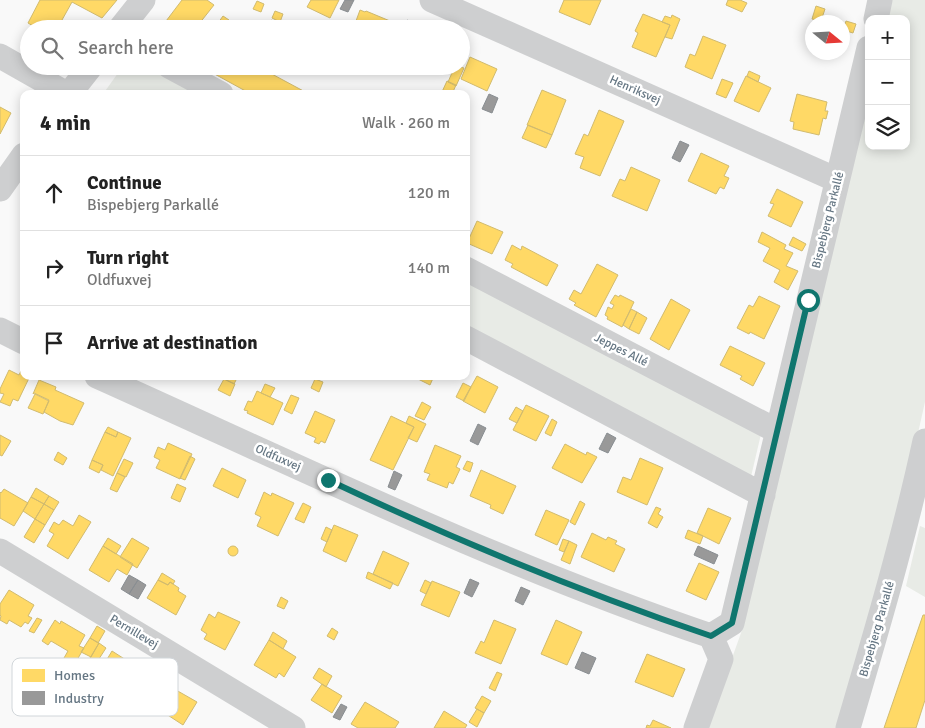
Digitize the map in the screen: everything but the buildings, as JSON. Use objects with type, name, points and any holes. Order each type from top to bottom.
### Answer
[{"type":"street","points":[[127,20],[143,0]]},
{"type":"street","name":"Henriksvej","points":[[432,0],[838,180]]},
{"type":"street","points":[[877,15],[880,0]]},
{"type":"street","points":[[0,56],[20,67]]},
{"type":"street","name":"Bispebjerg Parkallé","points":[[711,636],[732,623],[866,60]]},
{"type":"street","points":[[34,75],[61,90]]},
{"type":"street","points":[[71,90],[84,75]]},
{"type":"street","points":[[186,75],[214,90]]},
{"type":"street","points":[[0,189],[20,161]]},
{"type":"street","name":"Jeppes Allé","points":[[470,271],[777,431]]},
{"type":"street","points":[[0,330],[20,340]]},
{"type":"street","points":[[470,340],[763,495]]},
{"type":"street","name":"Oldfuxvej","points":[[107,380],[468,543],[548,576],[711,636]]},
{"type":"street","name":"Bispebjerg Parkallé","points":[[848,728],[918,513],[925,441]]},
{"type":"street","name":"Pernillevej","points":[[0,551],[177,658]]},
{"type":"street","points":[[696,728],[721,659],[711,636]]},
{"type":"street","name":"Pernillevej","points":[[178,659],[293,728]]},
{"type":"shaded area","points":[[890,0],[925,0],[925,402],[904,495],[836,728],[707,728],[741,633],[865,107],[865,150],[910,150],[910,15],[887,15]]},
{"type":"shaded area","points":[[117,75],[165,75],[194,90],[106,90]]},
{"type":"shaded area","points":[[470,277],[761,434],[750,481],[470,333]]},
{"type":"shaded area","points":[[920,526],[925,528],[925,597],[906,586]]},
{"type":"route","points":[[328,480],[468,543],[539,572],[711,636],[732,623],[808,300]]}]
